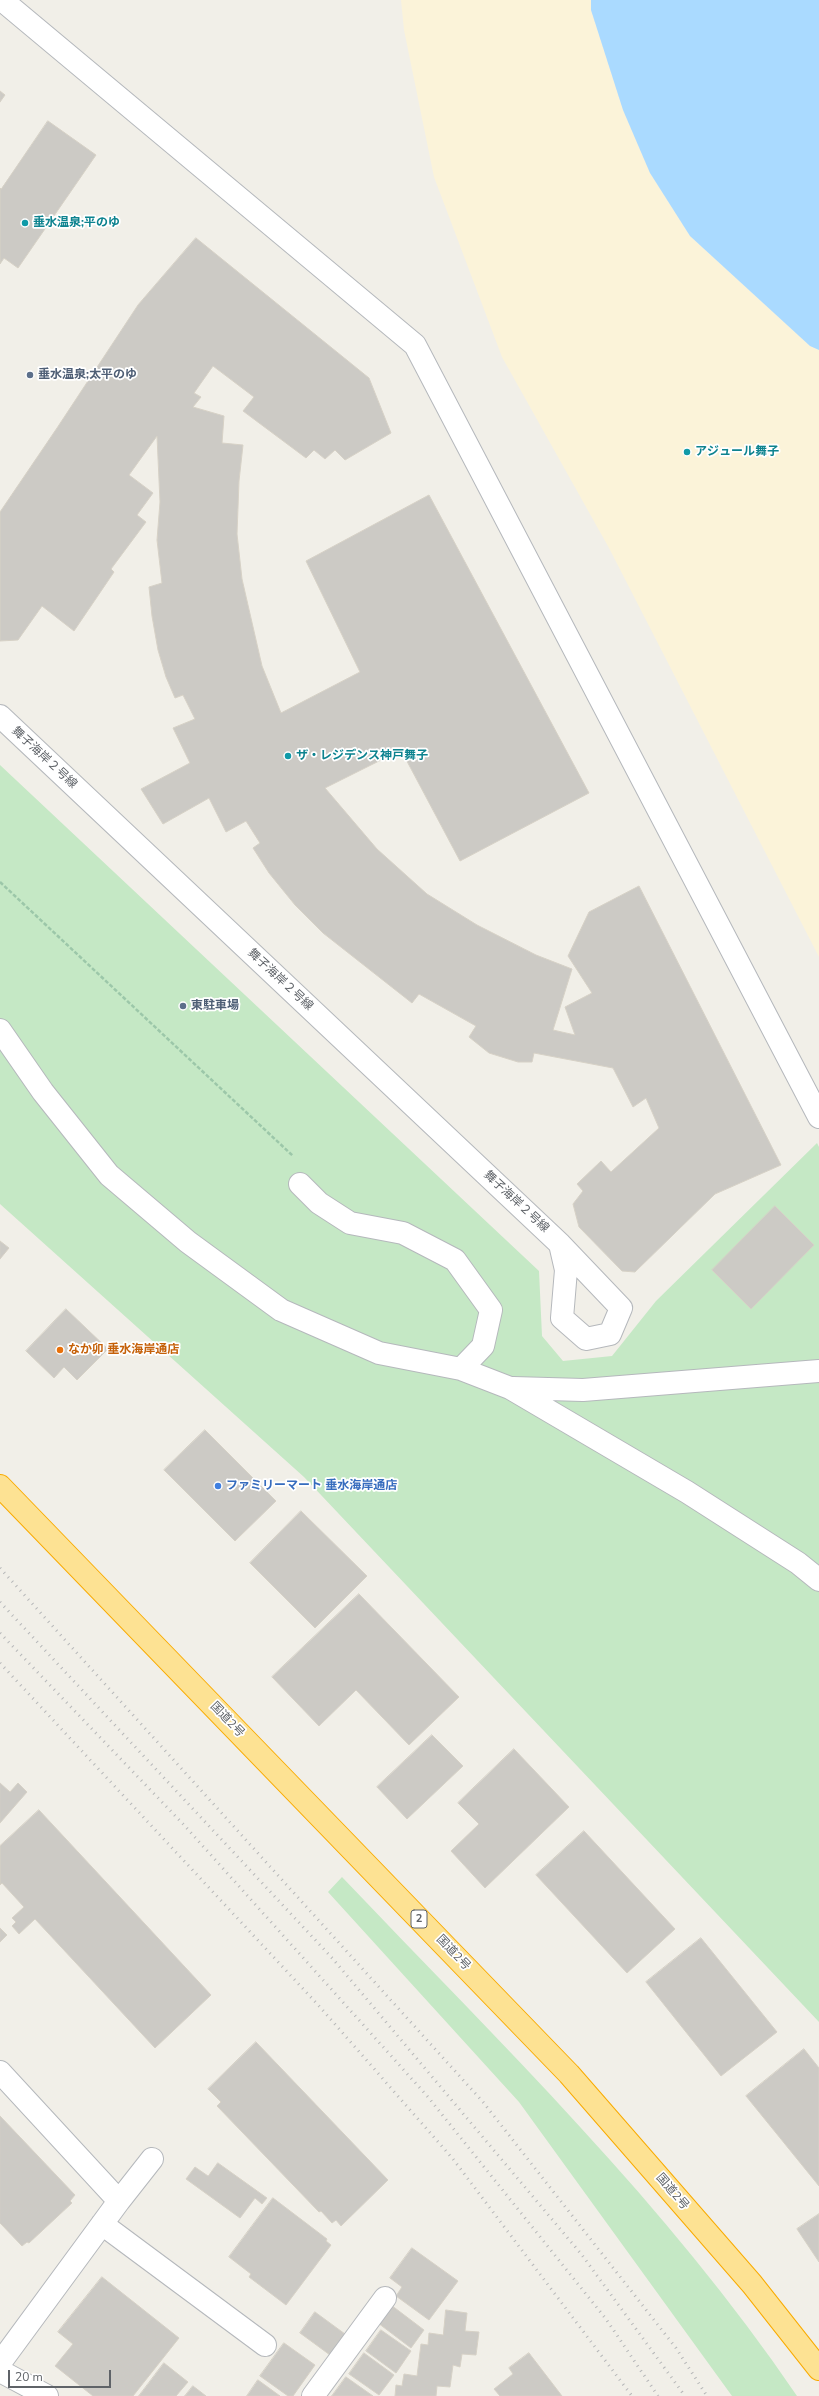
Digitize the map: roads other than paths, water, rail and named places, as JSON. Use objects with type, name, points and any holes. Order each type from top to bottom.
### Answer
[{"type":"highway","name":"国道2号","points":[[0,1486],[569,2074],[752,2284],[819,2369]]},
{"type":"street","points":[[2,0],[415,346],[819,1117]]},
{"type":"street","name":"舞子海岸２号線","points":[[0,716],[560,1244]]},
{"type":"street","points":[[0,1030],[42,1092],[109,1175],[188,1242],[280,1310],[380,1353],[461,1369],[510,1388],[687,1492],[798,1564],[819,1580]]},
{"type":"street","points":[[300,1184],[319,1203],[350,1223],[403,1233],[455,1260],[491,1310],[483,1346],[461,1369]]},
{"type":"street","points":[[510,1388],[583,1390],[819,1371]]},
{"type":"street","points":[[0,2072],[119,2201]]},
{"type":"street","points":[[0,2363],[119,2201],[152,2159]]},
{"type":"street","points":[[102,2224],[265,2345]]},
{"type":"street","points":[[313,2396],[385,2298]]},
{"type":"street","points":[[0,2371],[47,2396]]},
{"type":"water","points":[[591,0],[819,0],[819,350],[810,346],[690,236],[650,173],[623,110],[591,10]]},
{"type":"railway","points":[[0,1568],[483,2102],[676,2348],[707,2396]]},
{"type":"railway","points":[[0,1602],[333,1959],[582,2255],[685,2396]]},
{"type":"railway","points":[[0,1633],[184,1825],[428,2097],[606,2319],[658,2396]]},
{"type":"railway","points":[[0,1663],[320,2007],[453,2159],[632,2396]]},
{"type":"place","name":"垂水温泉;平のゆ","points":[[25,223]]},
{"type":"place","name":"垂水温泉;太平のゆ","points":[[30,375]]},
{"type":"place","name":"アジュール舞子","points":[[687,452]]},
{"type":"place","name":"ザ・レジデンス神戸舞子","points":[[288,756]]},
{"type":"place","name":"東駐車場","points":[[183,1006]]},
{"type":"place","name":"なか卯 垂水海岸通店","points":[[60,1350]]},
{"type":"place","name":"ファミリーマート 垂水海岸通店","points":[[218,1486]]}]
